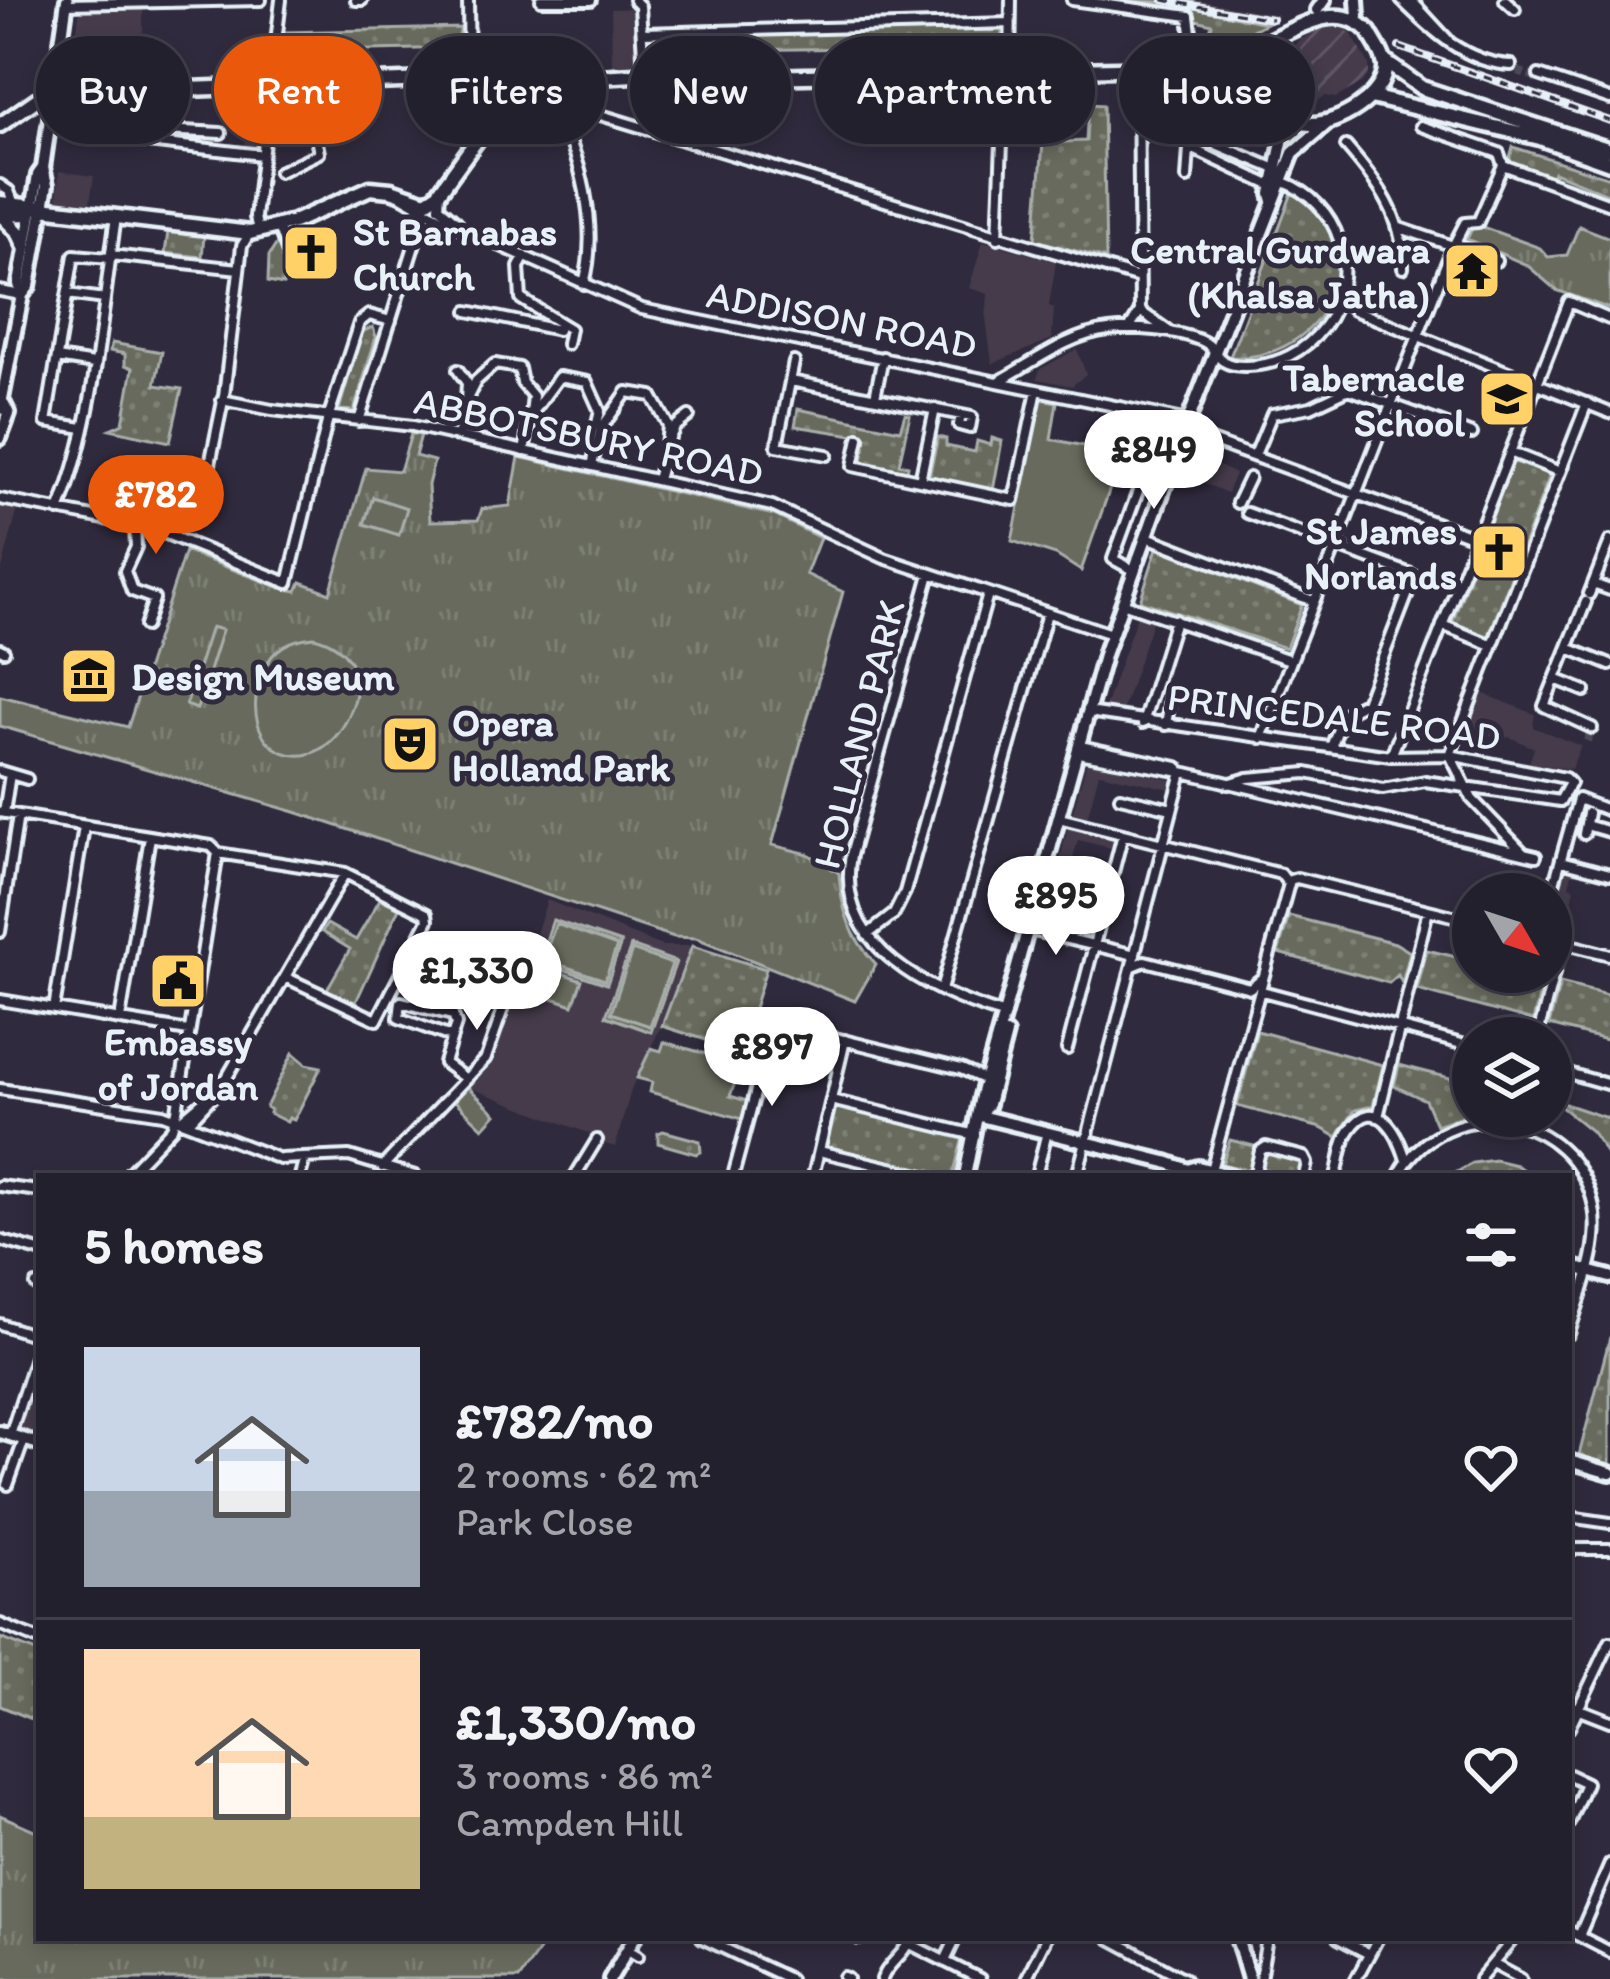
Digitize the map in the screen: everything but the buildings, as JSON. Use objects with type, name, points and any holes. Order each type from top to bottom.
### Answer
[{"type":"highway","points":[[1277,36],[1321,5],[1338,9],[1358,16],[1384,61],[1422,88],[1610,146]]},
{"type":"highway","points":[[1315,123],[1331,120],[1371,97],[1382,80],[1384,61]]},
{"type":"highway","points":[[606,77],[630,75]]},
{"type":"highway","points":[[618,76],[630,80]]},
{"type":"highway","points":[[1371,97],[1572,149],[1610,165]]},
{"type":"highway","points":[[0,125],[36,100]]},
{"type":"highway","points":[[26,247],[0,215],[60,212],[254,232],[278,227],[362,190],[377,188],[426,202],[474,144]]},
{"type":"highway","points":[[7,204],[37,211]]},
{"type":"main road","points":[[1357,0],[1358,16]]},
{"type":"main road","points":[[61,36],[66,2]]},
{"type":"main road","points":[[1279,179],[1298,146],[1331,120]]},
{"type":"main road","points":[[22,295],[19,284],[26,247],[47,185],[43,169],[46,144]]},
{"type":"main road","points":[[980,1116],[986,1080],[1111,634],[1274,201],[1284,144]]},
{"type":"main road","points":[[0,438],[9,414],[2,406],[4,379],[22,295],[29,286],[37,211]]},
{"type":"main road","points":[[966,1173],[1008,1026],[1006,1015]]},
{"type":"main road","points":[[980,1116],[1208,1173]]},
{"type":"main road","points":[[1572,1267],[1610,1276]]},
{"type":"main road","points":[[5,1433],[36,1443]]},
{"type":"main road","points":[[1572,1462],[1610,1473]]},
{"type":"main road","points":[[1238,1941],[1249,1979]]},
{"type":"main road","points":[[610,1979],[633,1948]]},
{"type":"street","points":[[66,2],[261,0]]},
{"type":"street","points":[[277,36],[281,0]]},
{"type":"street","points":[[468,0],[468,36]]},
{"type":"street","points":[[541,0],[591,0]]},
{"type":"street","points":[[634,0],[640,6],[643,36]]},
{"type":"street","points":[[1009,36],[1011,0]]},
{"type":"street","points":[[1072,0],[1189,16],[1191,36]]},
{"type":"street","points":[[1401,0],[1448,42],[1506,65]]},
{"type":"street","points":[[1411,0],[1448,42]]},
{"type":"street","points":[[1505,0],[1515,9]]},
{"type":"street","points":[[643,32],[1010,23]]},
{"type":"street","points":[[1538,76],[1610,99]]},
{"type":"street","points":[[606,118],[1139,278]]},
{"type":"street","points":[[1261,738],[1454,245],[1465,223],[1478,221],[1503,165],[1499,153],[1421,126]]},
{"type":"street","points":[[1187,178],[1190,133],[1315,202],[1336,230],[1343,261],[1342,291],[1354,310],[1610,413]]},
{"type":"street","points":[[160,144],[262,155]]},
{"type":"street","points":[[140,525],[185,511],[202,495],[222,400],[242,245],[254,232],[263,144]]},
{"type":"street","points":[[260,171],[276,173],[309,161],[319,153],[317,144]]},
{"type":"street","points":[[568,144],[586,202],[584,284]]},
{"type":"street","points":[[998,238],[1003,144]]},
{"type":"street","points":[[1128,330],[1140,311],[1138,144]]},
{"type":"street","points":[[1346,146],[1378,184],[1400,228],[1403,268]]},
{"type":"street","points":[[1189,147],[1279,179]]},
{"type":"street","points":[[1503,165],[1610,204]]},
{"type":"street","points":[[0,185],[10,191],[7,204]]},
{"type":"street","points":[[441,189],[439,207],[458,223]]},
{"type":"street","name":"ADDISON ROAD","points":[[397,192],[424,211],[642,309],[999,381],[1077,338],[1110,329],[1203,340],[1214,355]]},
{"type":"street","points":[[359,421],[424,211]]},
{"type":"street","points":[[59,511],[74,473],[83,428],[116,217]]},
{"type":"street","points":[[278,227],[289,255]]},
{"type":"street","points":[[1400,228],[1496,261]]},
{"type":"street","points":[[83,428],[46,422],[74,255],[238,269]]},
{"type":"street","points":[[525,256],[519,267],[521,299],[570,329],[567,344]]},
{"type":"street","points":[[0,291],[22,295]]},
{"type":"street","points":[[1214,355],[1238,365],[1272,362],[1309,344],[1333,314],[1342,291]]},
{"type":"street","points":[[68,294],[104,299]]},
{"type":"street","points":[[1391,755],[1569,302],[1609,319]]},
{"type":"street","points":[[1333,314],[1354,310]]},
{"type":"street","points":[[468,311],[558,330],[560,323]]},
{"type":"street","points":[[1140,311],[1172,333]]},
{"type":"street","points":[[0,500],[140,525],[288,583],[328,418],[361,318],[369,315],[391,321]]},
{"type":"street","points":[[875,397],[883,357]]},
{"type":"street","points":[[57,358],[94,364]]},
{"type":"street","points":[[794,362],[778,446],[827,455]]},
{"type":"street","points":[[458,436],[470,384],[499,363],[519,368],[522,382],[537,397]]},
{"type":"street","points":[[458,370],[470,384]]},
{"type":"street","points":[[524,451],[537,397],[563,376],[590,384],[591,397],[605,412]]},
{"type":"street","points":[[790,381],[961,415]]},
{"type":"street","points":[[999,381],[1186,426],[1256,459],[1477,538]]},
{"type":"street","points":[[1256,459],[1275,413],[1311,406],[1349,389],[1472,434]]},
{"type":"street","points":[[859,438],[853,466],[1014,500],[1037,390]]},
{"type":"street","points":[[592,466],[600,430],[597,423],[630,392],[654,398],[657,411],[672,426]]},
{"type":"street","name":"ABBOTSBURY ROAD","points":[[222,400],[458,436],[772,506],[878,556],[930,574]]},
{"type":"street","points":[[1523,852],[1462,785],[1450,755],[1587,403]]},
{"type":"street","points":[[920,480],[935,410]]},
{"type":"street","points":[[657,481],[672,426],[689,416]]},
{"type":"street","points":[[1133,570],[1113,560],[1154,450],[1175,455]]},
{"type":"street","points":[[1510,452],[1560,472]]},
{"type":"street","points":[[1237,503],[1249,478]]},
{"type":"street","points":[[1247,514],[1411,574],[1410,588],[1366,702],[1344,714],[1331,747]]},
{"type":"street","points":[[140,525],[125,571],[132,591],[154,599],[145,626]]},
{"type":"street","points":[[1145,536],[1313,601]]},
{"type":"street","points":[[1599,713],[1591,730],[1545,708],[1610,541]]},
{"type":"street","name":"HOLLAND PARK","points":[[867,935],[851,901],[849,866],[930,574],[1111,634]]},
{"type":"street","points":[[1590,587],[1610,590]]},
{"type":"street","points":[[988,594],[905,892],[894,914],[867,935],[904,970],[1006,1015]]},
{"type":"street","points":[[1122,603],[1290,660]]},
{"type":"street","points":[[941,990],[1047,613]]},
{"type":"street","points":[[1143,723],[1175,620]]},
{"type":"street","points":[[1442,626],[1492,645]]},
{"type":"street","points":[[1568,648],[1610,664]]},
{"type":"street","points":[[1555,680],[1585,691]]},
{"type":"street","points":[[1166,725],[1171,693]]},
{"type":"street","name":"PRINCEDALE ROAD","points":[[1088,712],[1391,755],[1450,755],[1565,778],[1570,783]]},
{"type":"street","points":[[1078,749],[1536,856]]},
{"type":"street","points":[[1228,784],[1307,773],[1383,788],[1420,781],[1560,801],[1576,768]]},
{"type":"street","points":[[1078,1173],[1182,772]]},
{"type":"street","points":[[27,778],[5,773],[2,813],[345,873],[423,909],[428,917],[382,1015],[372,1019],[284,976]]},
{"type":"street","points":[[1120,797],[1172,809]]},
{"type":"street","points":[[1558,873],[1578,799],[1610,811]]},
{"type":"street","points":[[1588,813],[1585,830],[1610,832]]},
{"type":"street","points":[[0,932],[18,815]]},
{"type":"street","points":[[1059,818],[1292,880],[1452,916]]},
{"type":"street","points":[[53,1009],[84,826]]},
{"type":"street","points":[[1067,1049],[1123,834]]},
{"type":"street","points":[[120,1019],[150,837]]},
{"type":"street","points":[[181,1121],[188,1031],[218,853]]},
{"type":"street","points":[[1562,861],[1610,874]]},
{"type":"street","points":[[129,1173],[222,1087],[345,873]]},
{"type":"street","points":[[1208,1173],[1292,880]]},
{"type":"street","points":[[1378,1118],[1428,910]]},
{"type":"street","points":[[1030,930],[1136,953],[1144,961],[1452,1042]]},
{"type":"street","points":[[1572,946],[1610,955]]},
{"type":"street","points":[[1132,967],[1144,961]]},
{"type":"street","points":[[381,1168],[489,1052],[517,969]]},
{"type":"street","points":[[0,1000],[188,1031]]},
{"type":"street","points":[[451,1036],[399,1018],[401,1001],[454,1015],[457,1022],[444,1064],[466,1079]]},
{"type":"street","points":[[734,1173],[774,1023],[986,1080]]},
{"type":"street","points":[[814,1173],[845,1040]]},
{"type":"street","points":[[1572,1074],[1610,1085]]},
{"type":"street","points":[[0,1089],[181,1121],[280,1159],[349,1156],[395,1173]]},
{"type":"street","points":[[831,1100],[974,1135]]},
{"type":"street","points":[[1337,1173],[1352,1126],[1366,1118],[1394,1126],[1407,1161]]},
{"type":"street","points":[[1399,1173],[1421,1146],[1452,1126]]},
{"type":"street","points":[[1037,1173],[1047,1132]]},
{"type":"street","points":[[1547,1137],[1583,1175],[1596,1221],[1572,1323]]},
{"type":"street","points":[[577,1173],[597,1140]]},
{"type":"street","points":[[1255,1173],[1266,1147],[1304,1157],[1305,1173]]},
{"type":"street","points":[[819,1151],[912,1173]]},
{"type":"street","points":[[301,1173],[305,1157]]},
{"type":"street","points":[[0,1186],[36,1191]]},
{"type":"street","points":[[0,1240],[36,1250]]},
{"type":"street","points":[[0,1324],[36,1340]]},
{"type":"street","points":[[5,1433],[36,1349]]},
{"type":"street","points":[[8,1485],[24,1440]]},
{"type":"street","points":[[1572,1517],[1610,1523]]},
{"type":"street","points":[[1572,1549],[1610,1549]]},
{"type":"street","points":[[0,1624],[36,1639]]},
{"type":"street","points":[[1610,1642],[1574,1707],[1610,1721]]},
{"type":"street","points":[[1572,1776],[1586,1783],[1572,1816]]},
{"type":"street","points":[[1579,1936],[1609,1868]]},
{"type":"street","points":[[1572,1932],[1610,1952]]},
{"type":"street","points":[[707,1941],[789,1979]]},
{"type":"street","points":[[882,1979],[909,1941]]},
{"type":"street","points":[[911,1941],[977,1978]]},
{"type":"street","points":[[945,1961],[955,1941]]},
{"type":"street","points":[[1026,1979],[1045,1941]]},
{"type":"street","points":[[1115,1941],[1185,1979]]},
{"type":"street","points":[[1260,1979],[1266,1941]]},
{"type":"street","points":[[1344,1941],[1370,1954]]},
{"type":"street","points":[[1356,1979],[1376,1941]]},
{"type":"street","points":[[1480,1979],[1512,1941]]},
{"type":"street","points":[[1244,1961],[1264,1955]]},
{"type":"street","points":[[1493,1964],[1521,1979]]},
{"type":"shaded area","points":[[1154,0],[1196,0],[1280,15],[1256,21]]},
{"type":"shaded area","points":[[638,8],[638,36],[630,36],[630,68],[612,69],[611,9]]},
{"type":"shaded area","points":[[85,9],[143,9],[143,36],[76,36],[79,14]]},
{"type":"shaded area","points":[[1336,24],[1351,33],[1369,64],[1369,73],[1336,98],[1325,96],[1315,109],[1315,36],[1307,36]]},
{"type":"shaded area","points":[[59,171],[94,176],[90,203],[57,199]]},
{"type":"shaded area","points":[[983,241],[1056,262],[1049,306],[1054,308],[1052,339],[992,364],[988,294],[969,288]]},
{"type":"shaded area","points":[[1077,349],[1086,374],[1072,386],[1037,379],[1040,369]]},
{"type":"shaded area","points":[[1198,455],[1235,474],[1227,493],[1189,477]]},
{"type":"shaded area","points":[[0,507],[18,509],[0,576]]},
{"type":"shaded area","points":[[1137,615],[1153,619],[1122,712],[1105,707]]},
{"type":"shaded area","points":[[1482,693],[1535,714],[1533,727],[1581,746],[1571,769],[1529,763],[1534,748],[1468,726]]},
{"type":"shaded area","points":[[1087,761],[1172,780],[1170,789],[1099,773],[1087,819],[1072,815]]},
{"type":"shaded area","points":[[1068,827],[1117,841],[1115,849],[1078,840],[1059,911],[1048,908]]},
{"type":"shaded area","points":[[547,900],[662,946],[692,946],[668,1012],[632,1087],[615,1147],[602,1143],[604,1136],[468,1087],[491,1061],[500,1042]]},
{"type":"shaded area","points":[[31,1383],[36,1385],[36,1437],[15,1430]]},
{"type":"green space","points":[[1118,0],[1166,2],[1266,23],[1241,36],[1209,36],[1212,24],[1196,20],[1186,10]]},
{"type":"green space","points":[[461,28],[459,36],[406,36],[406,49],[382,50],[382,36],[283,36],[283,32]]},
{"type":"green space","points":[[1002,30],[1002,36],[815,36],[815,49],[791,49],[791,36],[669,36]]},
{"type":"green space","points":[[1095,104],[1103,105],[1106,259],[1035,240],[1043,144],[1095,144]]},
{"type":"green space","points":[[1513,147],[1610,178],[1610,195],[1554,172],[1550,181],[1508,164]]},
{"type":"green space","points":[[1292,193],[1319,215],[1334,241],[1338,269],[1331,297],[1316,321],[1293,341],[1264,354],[1230,357]]},
{"type":"green space","points":[[1474,224],[1540,248],[1548,257],[1567,255],[1579,226],[1610,238],[1610,309],[1556,290],[1527,265],[1467,239]]},
{"type":"green space","points":[[168,232],[204,236],[202,257],[165,253]]},
{"type":"green space","points":[[279,240],[288,268],[283,285],[268,282],[269,256]]},
{"type":"green space","points":[[373,327],[376,337],[354,411],[339,410],[362,332]]},
{"type":"green space","points":[[112,343],[162,352],[155,385],[182,389],[170,442],[110,429],[123,423],[133,368],[125,365],[125,354],[110,351]]},
{"type":"green space","points":[[1041,399],[1057,402],[1051,439],[1122,454],[1081,571],[1056,555],[1012,541]]},
{"type":"green space","points":[[798,409],[900,430],[905,414],[910,415],[899,464],[908,466],[907,472],[862,462],[866,437],[795,426]]},
{"type":"green space","points":[[411,434],[421,435],[415,456],[434,461],[428,485],[430,521],[478,520],[482,509],[510,506],[519,457],[774,515],[820,538],[806,574],[843,592],[772,845],[808,854],[839,873],[849,922],[876,964],[855,1001],[696,938],[674,937],[295,812],[0,726],[0,696],[128,727],[185,551],[281,588],[297,591],[301,582],[330,593],[366,468],[400,471]]},
{"type":"green space","points":[[938,437],[946,439],[946,446],[975,452],[977,441],[991,445],[992,438],[1002,441],[993,491],[929,476]]},
{"type":"green space","points":[[1513,461],[1550,475],[1487,640],[1451,626],[1478,553],[1485,556],[1482,563],[1500,570],[1508,554],[1512,555],[1510,534],[1488,528]]},
{"type":"green space","points":[[373,497],[407,508],[399,535],[364,524]]},
{"type":"green space","points":[[1157,548],[1302,605],[1286,648],[1140,601]]},
{"type":"green space","points":[[211,627],[222,630],[197,709],[186,705]]},
{"type":"green space","points":[[314,637],[345,654],[355,673],[356,696],[338,734],[320,749],[301,755],[283,752],[268,741],[258,724],[256,700],[263,671],[283,646]]},
{"type":"green space","points":[[380,899],[399,908],[355,1004],[326,991],[350,949],[322,932],[327,924],[356,940]]},
{"type":"green space","points":[[1289,916],[1395,943],[1410,952],[1402,983],[1398,975],[1389,983],[1278,953]]},
{"type":"green space","points":[[553,920],[621,943],[607,984],[539,961]]},
{"type":"green space","points":[[556,924],[617,946],[605,980],[543,959]]},
{"type":"green space","points":[[631,946],[676,962],[651,1032],[606,1016]]},
{"type":"green space","points":[[692,946],[766,969],[741,1051],[662,1026]]},
{"type":"green space","points":[[632,950],[672,964],[650,1026],[611,1013]]},
{"type":"green space","points":[[1427,950],[1452,956],[1452,993],[1540,993],[1534,1017],[1518,1017],[1417,990]]},
{"type":"green space","points":[[541,966],[582,980],[573,1005],[532,991]]},
{"type":"green space","points":[[1572,986],[1610,996],[1610,1041],[1572,1031],[1572,1017],[1551,1017],[1557,993],[1572,993]]},
{"type":"green space","points":[[1257,1031],[1383,1065],[1373,1106],[1355,1110],[1337,1137],[1321,1128],[1237,1106]]},
{"type":"green space","points":[[664,1042],[742,1064],[730,1096],[747,1101],[742,1119],[650,1092],[652,1082],[637,1078],[651,1048],[661,1051]]},
{"type":"green space","points":[[293,1053],[306,1064],[321,1067],[294,1120],[287,1122],[266,1107]]},
{"type":"green space","points":[[1399,1065],[1452,1079],[1452,1119],[1436,1125],[1425,1100],[1394,1086]]},
{"type":"green space","points":[[468,1087],[496,1114],[483,1128],[455,1101]]},
{"type":"green space","points":[[834,1105],[963,1137],[954,1173],[824,1146]]},
{"type":"green space","points":[[1572,1106],[1610,1119],[1610,1158],[1591,1131],[1572,1116]]},
{"type":"green space","points":[[658,1133],[700,1141],[701,1152],[658,1143]]},
{"type":"green space","points":[[1230,1140],[1258,1147],[1252,1171],[1222,1164]]},
{"type":"green space","points":[[1267,1151],[1304,1161],[1302,1173],[1260,1173]]},
{"type":"green space","points":[[1495,1160],[1528,1173],[1455,1173],[1473,1163]]},
{"type":"green space","points":[[1610,1337],[1610,1465],[1579,1455]]},
{"type":"green space","points":[[0,1638],[36,1652],[36,1721],[0,1706]]},
{"type":"green space","points":[[0,1815],[36,1831],[36,1941],[545,1942],[519,1979],[0,1979]]},
{"type":"tunnel","points":[[1506,67],[1535,77]]},
{"type":"tunnel","points":[[1249,478],[1254,466]]},
{"type":"tunnel","points":[[1587,741],[1590,733]]},
{"type":"railway","points":[[1163,0],[1272,19]]},
{"type":"railway","points":[[1399,47],[1610,121]]},
{"type":"place","name":"St Barnabas Church","points":[[311,253]]},
{"type":"place","name":"Central Gurdwara (Khalsa Jatha)","points":[[1472,271]]},
{"type":"place","name":"Tabernacle School","points":[[1507,399]]},
{"type":"place","name":"St James Norlands","points":[[1499,552]]},
{"type":"place","name":"Design Museum","points":[[89,676]]},
{"type":"place","name":"Opera Holland Park","points":[[410,744]]},
{"type":"place","name":"Embassy of Jordan","points":[[178,981]]}]
